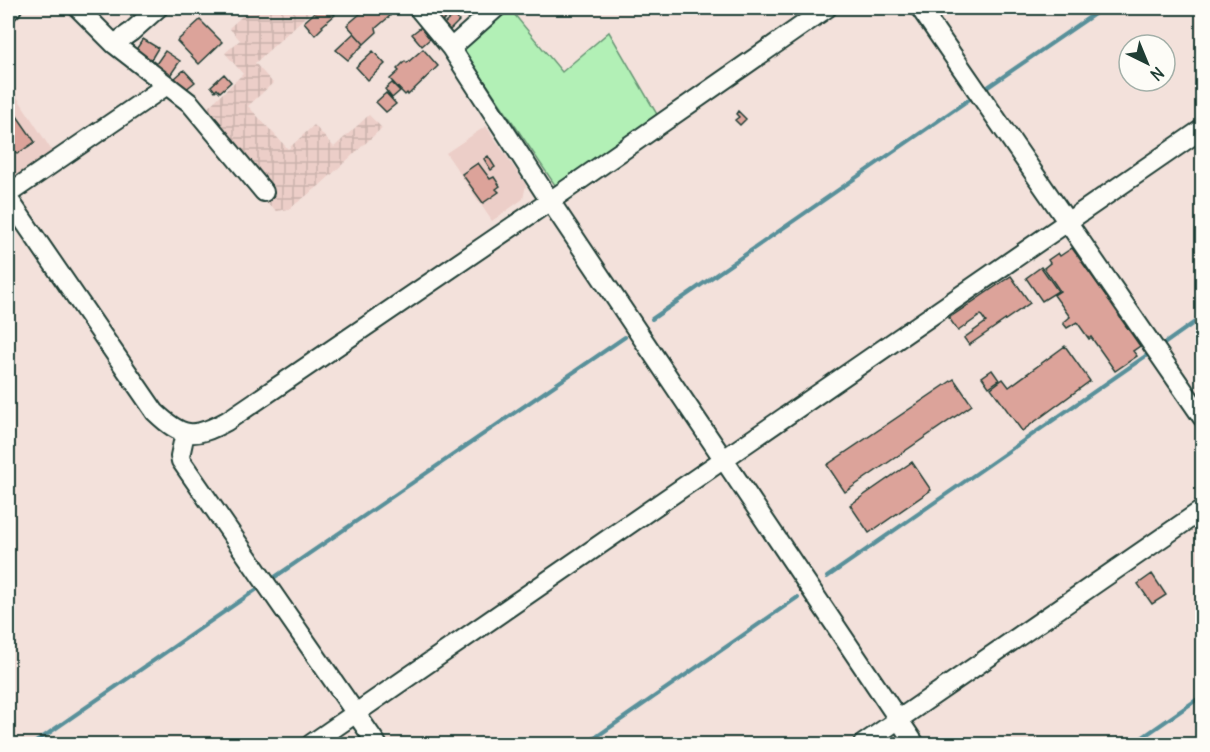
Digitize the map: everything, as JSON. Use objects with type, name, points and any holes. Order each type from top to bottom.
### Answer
[{"type":"street","points":[[8,12],[12,8]]},
{"type":"street","points":[[78,8],[114,44],[190,103],[264,192]]},
{"type":"street","points":[[114,44],[132,32],[158,8]]},
{"type":"street","points":[[418,8],[451,48],[550,201],[915,744]]},
{"type":"street","points":[[451,48],[496,8]]},
{"type":"street","points":[[167,85],[8,196],[155,412],[167,423],[185,433],[207,432],[550,201],[827,8]]},
{"type":"street","points":[[920,8],[1203,417]]},
{"type":"street","points":[[311,744],[1203,129]]},
{"type":"street","points":[[185,433],[181,461],[377,744]]},
{"type":"street","points":[[863,744],[1203,510]]},
{"type":"shaded area","points":[[251,8],[315,8],[255,63],[273,83],[248,106],[288,149],[314,125],[334,147],[369,115],[382,128],[319,186],[289,209],[277,211],[266,203],[273,196],[205,110],[243,74],[225,53],[240,40],[229,28]]},
{"type":"shaded area","points":[[8,83],[54,154],[14,181],[8,173]]},
{"type":"shaded area","points":[[486,126],[526,185],[523,199],[492,221],[446,153]]},
{"type":"green space","points":[[503,8],[509,8],[562,72],[609,32],[658,116],[555,185],[463,49]]},
{"type":"building","points":[[320,8],[329,8],[335,15],[315,35],[304,22]]},
{"type":"building","points":[[367,8],[383,8],[390,16],[376,28],[377,32],[364,44],[347,25]]},
{"type":"building","points":[[430,8],[443,8],[450,15],[442,22]]},
{"type":"building","points":[[454,15],[459,21],[450,30],[444,24]]},
{"type":"building","points":[[200,20],[222,42],[199,64],[177,41]]},
{"type":"building","points":[[421,27],[430,39],[422,46],[412,34]]},
{"type":"building","points":[[354,33],[364,44],[348,60],[336,50]]},
{"type":"building","points":[[143,39],[158,48],[149,63],[135,51]]},
{"type":"building","points":[[423,49],[438,66],[408,95],[407,93],[405,95],[390,79],[405,61],[407,63]]},
{"type":"building","points":[[165,51],[180,61],[169,77],[154,67]]},
{"type":"building","points":[[373,51],[385,64],[368,80],[356,67]]},
{"type":"building","points":[[184,70],[195,82],[185,90],[175,78]]},
{"type":"building","points":[[224,74],[231,82],[220,92],[217,89],[215,91],[211,86]]},
{"type":"building","points":[[392,83],[400,91],[392,98],[385,89]]},
{"type":"building","points":[[386,93],[396,104],[386,112],[376,102]]},
{"type":"building","points":[[10,106],[35,142],[17,154],[13,148],[8,152],[8,108]]},
{"type":"building","points":[[738,111],[746,119],[740,125],[735,120],[739,117],[736,114]]},
{"type":"building","points":[[488,156],[495,167],[491,170],[484,159]]},
{"type":"building","points":[[478,163],[490,179],[494,177],[500,186],[496,189],[499,192],[483,203],[462,174]]},
{"type":"building","points":[[1072,248],[1109,300],[1112,298],[1123,313],[1119,316],[1140,346],[1133,351],[1137,356],[1115,371],[1091,337],[1089,339],[1077,322],[1067,328],[1063,323],[1070,317],[1054,295],[1060,291],[1044,268],[1050,263],[1048,260]]},
{"type":"building","points":[[1041,267],[1058,291],[1042,301],[1026,278]]},
{"type":"building","points":[[1011,276],[1030,303],[969,345],[964,338],[986,322],[981,315],[958,331],[949,318]]},
{"type":"building","points":[[1065,346],[1090,381],[1022,431],[991,388],[1003,379],[1009,387]]},
{"type":"building","points":[[992,370],[999,380],[989,387],[982,377]]},
{"type":"building","points":[[954,379],[972,405],[845,492],[827,465]]},
{"type":"building","points":[[912,462],[931,490],[869,533],[850,505]]},
{"type":"building","points":[[1152,574],[1166,595],[1152,604],[1138,584]]},
{"type":"waterway","points":[[985,89],[1103,8]]},
{"type":"waterway","points":[[652,319],[974,96]]},
{"type":"waterway","points":[[1161,346],[1202,317]]},
{"type":"waterway","points":[[272,579],[625,337]]},
{"type":"waterway","points":[[827,577],[1150,353]]},
{"type":"waterway","points":[[33,744],[260,587]]},
{"type":"waterway","points":[[586,744],[798,597]]},
{"type":"waterway","points":[[1133,744],[1202,696]]}]
